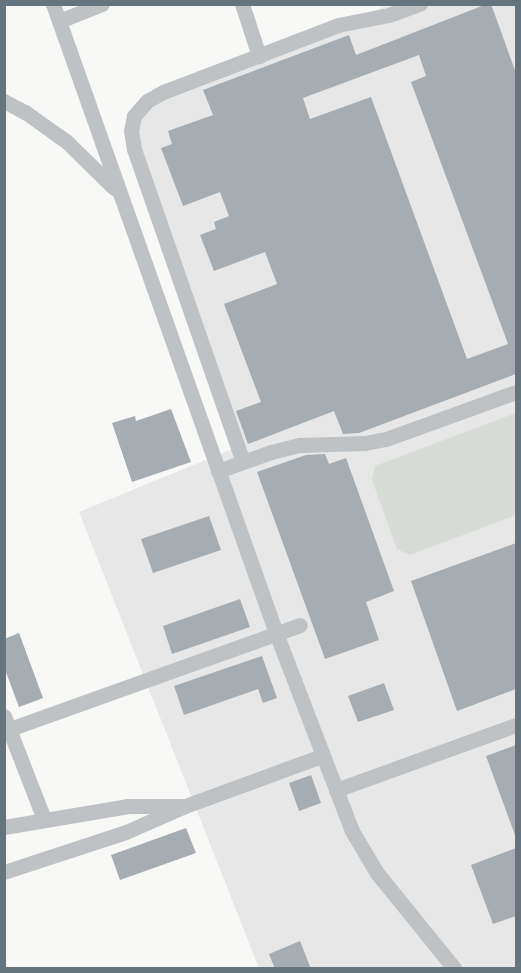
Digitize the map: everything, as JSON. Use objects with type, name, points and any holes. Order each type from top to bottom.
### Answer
[{"type":"lane","points":[[53,4],[276,633],[336,790],[363,853],[454,969]]},
{"type":"lane","points":[[59,21],[102,4]]},
{"type":"lane","points":[[242,4],[259,56]]},
{"type":"lane","points":[[243,462],[134,149],[131,131],[138,109],[154,96],[346,22],[389,15],[420,4]]},
{"type":"lane","points":[[4,101],[26,112],[76,150],[105,177],[124,202]]},
{"type":"lane","points":[[218,471],[300,445],[380,441],[516,392]]},
{"type":"lane","points":[[44,819],[6,726],[300,625]]},
{"type":"lane","points":[[336,790],[516,725]]},
{"type":"lane","points":[[4,872],[126,832],[185,806],[322,756]]},
{"type":"lane","points":[[4,827],[128,806],[185,806]]},
{"type":"shaded area","points":[[389,5],[516,5],[516,968],[259,968],[79,512],[237,447],[131,131],[163,92]]},
{"type":"shaded area","points":[[516,413],[516,515],[410,555],[397,549],[372,480],[375,466]]},
{"type":"building","points":[[491,4],[516,73],[516,374],[359,433],[343,434],[334,411],[248,444],[236,411],[261,402],[224,304],[277,284],[265,252],[214,271],[200,235],[216,229],[214,222],[229,216],[220,192],[183,206],[161,148],[172,144],[168,131],[213,115],[203,90],[349,35],[356,55]],"holes":[[[419,55],[426,76],[411,82],[508,344],[467,359],[371,97],[310,119],[303,98]]]},
{"type":"building","points":[[171,409],[191,462],[132,482],[112,423],[135,416],[136,421]]},
{"type":"building","points":[[325,454],[329,464],[346,458],[394,591],[366,602],[379,640],[325,659],[257,472],[306,455]]},
{"type":"building","points":[[209,516],[221,550],[153,573],[141,539]]},
{"type":"building","points":[[516,543],[516,689],[457,711],[411,581]]},
{"type":"building","points":[[240,599],[250,627],[172,654],[163,626]]},
{"type":"building","points":[[19,633],[43,698],[19,707],[4,667],[4,639]]},
{"type":"building","points":[[262,656],[277,698],[263,703],[258,689],[184,715],[174,686]]},
{"type":"building","points":[[384,683],[394,710],[358,722],[348,696]]},
{"type":"building","points":[[516,745],[516,835],[515,835],[486,756]]},
{"type":"building","points":[[311,775],[321,803],[299,811],[289,783]]},
{"type":"building","points":[[186,828],[196,853],[120,880],[111,855]]},
{"type":"building","points":[[516,848],[516,916],[493,924],[471,865]]},
{"type":"building","points":[[300,941],[311,969],[275,969],[269,954]]}]
